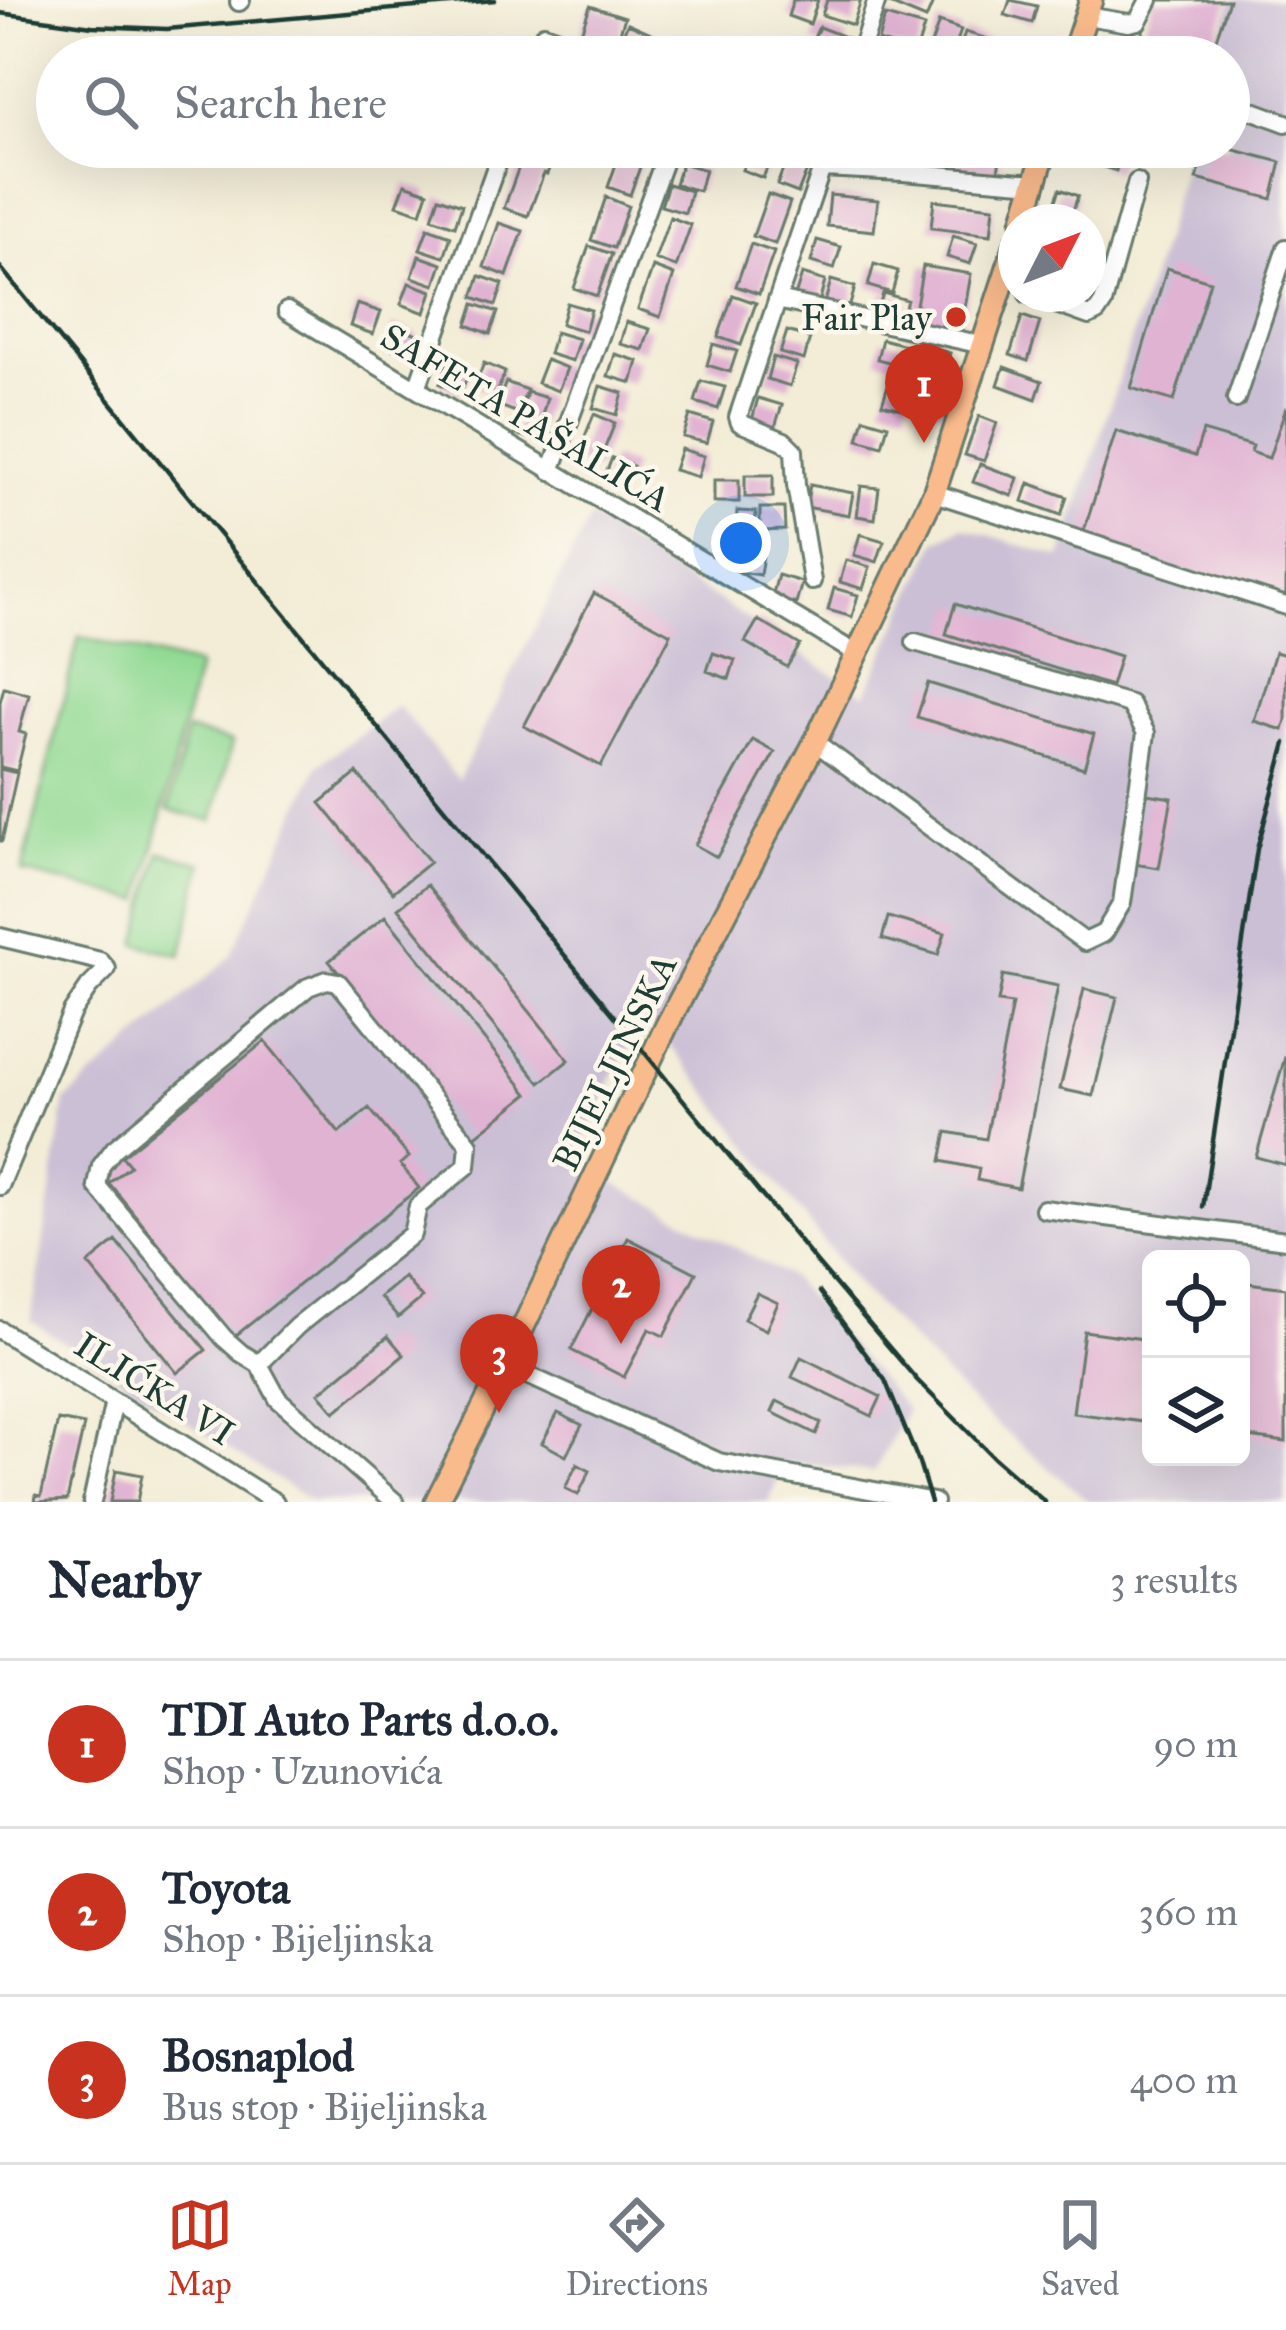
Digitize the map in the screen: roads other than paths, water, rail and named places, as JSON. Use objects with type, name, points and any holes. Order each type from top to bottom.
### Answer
[{"type":"main road","points":[[1029,204],[1040,168]]},
{"type":"main road","name":"BIJELJINSKA","points":[[436,1502],[934,494],[998,312]]},
{"type":"street","points":[[866,36],[878,0]]},
{"type":"street","points":[[1089,8],[1130,23],[1138,21],[1149,0]]},
{"type":"street","points":[[1250,110],[1286,123]]},
{"type":"street","points":[[416,388],[495,168]]},
{"type":"street","points":[[551,471],[661,168]]},
{"type":"street","points":[[812,581],[792,446],[740,423],[738,416],[822,168],[1035,183]]},
{"type":"street","points":[[1106,292],[1136,182]]},
{"type":"street","points":[[1236,399],[1286,248]]},
{"type":"street","points":[[777,300],[983,345]]},
{"type":"street","name":"SAFETA PAŠALIĆA","points":[[287,311],[855,653]]},
{"type":"street","points":[[934,494],[1286,607]]},
{"type":"street","points":[[814,742],[1084,942],[1104,933],[1123,903],[1139,795],[1146,733],[1130,704],[915,643]]},
{"type":"street","points":[[0,937],[100,962],[106,969],[72,1012],[0,1186]]},
{"type":"street","points":[[259,1364],[297,1326],[412,1234],[418,1206],[467,1166],[469,1144],[338,982],[326,980],[308,987],[114,1149],[101,1166],[98,1186],[224,1338],[259,1364],[278,1399],[395,1502]]},
{"type":"street","points":[[1044,1209],[1286,1240]]},
{"type":"street","name":"ILIĆKA VI","points":[[0,1330],[252,1495],[275,1502]]},
{"type":"street","points":[[505,1366],[718,1462],[934,1502]]},
{"type":"street","points":[[92,1502],[114,1401]]},
{"type":"railway","points":[[0,13],[92,26],[167,29],[495,0]]},
{"type":"railway","points":[[0,267],[818,1264],[917,1380],[1045,1502]]},
{"type":"railway","points":[[1203,1207],[1257,849],[1286,743]]},
{"type":"railway","points":[[820,1292],[885,1380],[931,1502]]},
{"type":"place","name":"Fair Play","points":[[956,317]]},
{"type":"place","name":"TDI Auto Parts d.o.o.","points":[[924,443]]},
{"type":"place","name":"Toyota","points":[[621,1344]]},
{"type":"place","name":"Bosnaplod","points":[[499,1413]]}]
